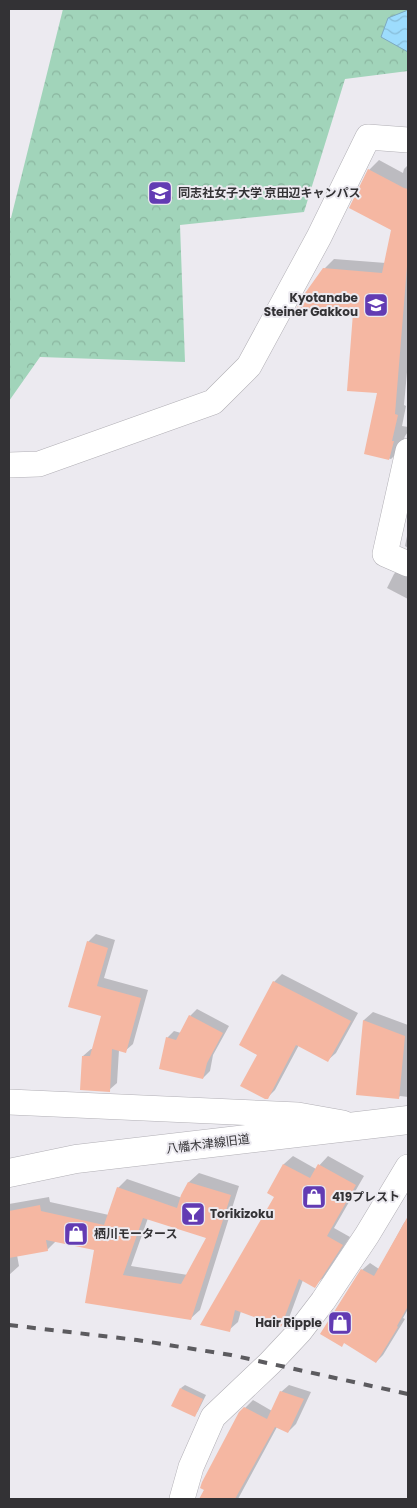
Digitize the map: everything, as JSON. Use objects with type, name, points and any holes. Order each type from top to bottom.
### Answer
[{"type":"street","points":[[9,465],[39,464],[213,402],[249,366],[319,237],[368,137],[408,140]]},
{"type":"street","points":[[408,451],[385,554],[408,564]]},
{"type":"street","points":[[9,1102],[298,1116],[358,1126]]},
{"type":"street","name":"八幡木津線旧道","points":[[9,1173],[76,1160],[408,1120]]},
{"type":"street","points":[[182,1499],[191,1466],[213,1417],[300,1332],[367,1235],[408,1167]]},
{"type":"green space","name":"同志社女子大学 京田辺キャンパス","points":[[63,9],[408,9],[408,71],[345,79],[304,212],[180,225],[185,362],[40,357],[9,401],[9,218],[11,218]]},
{"type":"water","points":[[408,10],[408,52],[381,37],[388,18]]},
{"type":"building","points":[[368,169],[408,189],[408,254],[395,414],[398,415],[389,460],[364,454],[377,393],[347,391],[353,313],[296,309],[323,268],[382,273],[391,230],[349,208]]},
{"type":"building","points":[[87,941],[108,948],[97,986],[141,998],[126,1053],[112,1049],[110,1092],[80,1090],[82,1056],[90,1056],[101,1016],[68,1007]]},
{"type":"building","points":[[273,981],[351,1021],[328,1062],[296,1045],[268,1099],[265,1099],[240,1086],[257,1055],[239,1045]]},
{"type":"building","points":[[189,1015],[223,1033],[207,1063],[203,1079],[159,1069],[166,1037],[176,1040]]},
{"type":"building","points":[[363,1020],[405,1036],[399,1099],[356,1095]]},
{"type":"building","points":[[283,1164],[310,1178],[318,1164],[356,1185],[327,1236],[343,1245],[315,1288],[299,1279],[281,1327],[235,1310],[230,1332],[200,1325],[274,1197],[267,1193]]},
{"type":"building","points":[[188,1182],[231,1195],[191,1320],[85,1303],[94,1250],[46,1240],[48,1251],[9,1258],[9,1211],[40,1205],[41,1211],[104,1225],[117,1187],[177,1208]],"holes":[[[143,1218],[206,1238],[181,1284],[123,1275]]]},
{"type":"building","points":[[408,1216],[408,1306],[398,1327],[376,1363],[344,1343],[342,1347],[320,1334],[361,1269],[374,1276]]},
{"type":"building","points":[[180,1388],[203,1399],[195,1417],[171,1406]]},
{"type":"building","points":[[280,1391],[304,1399],[288,1433],[275,1427],[235,1499],[199,1499],[204,1490],[200,1488],[202,1482],[239,1412],[244,1407],[267,1419]]},
{"type":"railway","points":[[9,1325],[137,1340],[231,1355],[408,1394]]},
{"type":"place","name":"同志社女子大学 京田辺キャンパス","points":[[160,193]]},
{"type":"place","name":"Kyotanabe Steiner Gakkou","points":[[376,305]]},
{"type":"place","name":"419プレスト","points":[[314,1197]]},
{"type":"place","name":"Torikizoku","points":[[193,1214]]},
{"type":"place","name":"栖川モータース","points":[[76,1234]]},
{"type":"place","name":"Hair Ripple","points":[[340,1323]]}]
